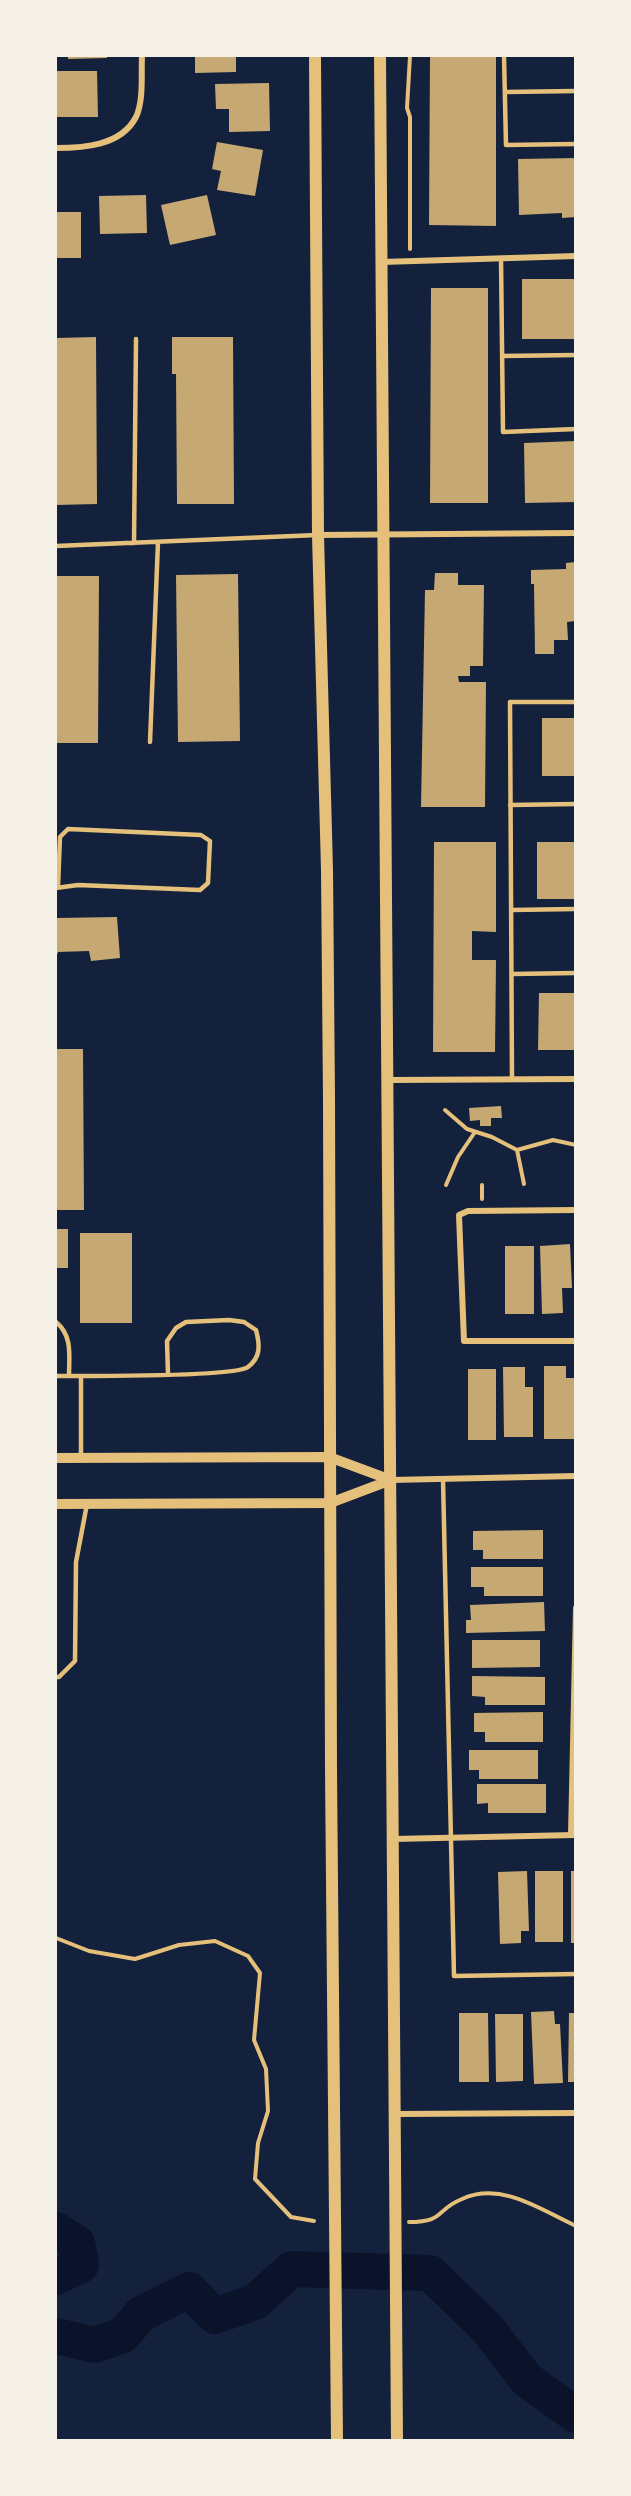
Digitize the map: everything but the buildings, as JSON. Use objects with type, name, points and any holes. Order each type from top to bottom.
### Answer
[{"type":"main road","points":[[315,56],[318,535],[327,870],[337,2440]]},
{"type":"main road","points":[[380,56],[397,2440]]},
{"type":"street","points":[[56,148],[100,144],[122,134],[136,117],[140,102],[142,56]]},
{"type":"street","points":[[382,262],[576,256]]},
{"type":"street","points":[[318,535],[576,533]]},
{"type":"street","points":[[388,1080],[576,1079]]},
{"type":"street","points":[[576,1210],[468,1211],[459,1215],[464,1341],[576,1341]]},
{"type":"street","points":[[56,1458],[329,1457],[391,1480]]},
{"type":"street","points":[[56,1504],[330,1503],[391,1480],[576,1476]]},
{"type":"street","points":[[393,1839],[573,1835],[576,1608]]},
{"type":"street","points":[[395,2114],[576,2112]]},
{"type":"lane","points":[[504,56],[506,145],[576,144]]},
{"type":"lane","points":[[505,92],[576,91]]},
{"type":"lane","points":[[501,258],[503,432],[576,429]]},
{"type":"lane","points":[[134,543],[136,339]]},
{"type":"lane","points":[[502,356],[576,355]]},
{"type":"lane","points":[[56,546],[318,535]]},
{"type":"lane","points":[[150,742],[158,542]]},
{"type":"lane","points":[[512,1079],[510,702],[576,702]]},
{"type":"lane","points":[[510,805],[576,804]]},
{"type":"lane","points":[[68,829],[201,835],[210,841],[208,883],[200,890],[78,885],[57,887],[60,837],[68,829]]},
{"type":"lane","points":[[511,910],[576,909]]},
{"type":"lane","points":[[512,974],[576,974]]},
{"type":"lane","points":[[56,1376],[81,1376],[168,1374],[232,1372],[246,1368],[258,1357],[260,1342],[256,1330],[244,1322],[229,1320],[186,1322],[176,1328],[167,1341],[168,1374]]},
{"type":"lane","points":[[56,1322],[65,1330],[69,1342],[69,1376]]},
{"type":"lane","points":[[81,1376],[81,1458]]},
{"type":"lane","points":[[443,1479],[454,1976],[576,1974]]},
{"type":"lane","points":[[56,1677],[59,1677],[75,1661],[76,1562],[87,1504]]},
{"type":"path","points":[[410,56],[407,108],[410,117],[410,261]]},
{"type":"path","points":[[445,1110],[467,1129],[492,1137],[517,1150],[553,1140],[576,1145]]},
{"type":"path","points":[[446,1185],[458,1157],[475,1132]]},
{"type":"path","points":[[517,1150],[524,1185]]},
{"type":"path","points":[[56,1938],[89,1951],[135,1959],[179,1945],[215,1941],[248,1956],[260,1973],[254,2040],[266,2069],[268,2111],[258,2143],[255,2179],[291,2217],[314,2221]]},
{"type":"path","points":[[406,2222],[434,2220],[446,2208],[462,2198],[483,2194],[516,2196],[576,2226]]},
{"type":"waterway","points":[[56,2230],[77,2243],[81,2265],[56,2277]]},
{"type":"waterway","points":[[56,2336],[95,2345],[123,2335],[141,2314],[189,2290],[215,2316],[255,2302],[292,2269],[430,2273],[487,2328],[527,2380],[576,2415]]}]
